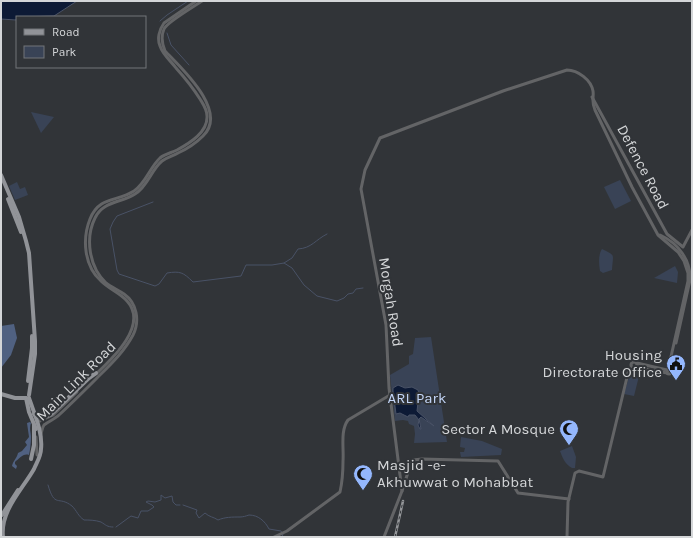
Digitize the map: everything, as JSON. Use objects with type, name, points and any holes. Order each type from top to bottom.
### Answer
[{"type":"main road","points":[[1,175],[20,229],[26,254],[31,309],[32,348],[27,397],[29,412],[34,422],[39,442],[37,455],[23,483],[4,509],[1,519]]},
{"type":"main road","points":[[1,181],[12,204]]},
{"type":"main road","points":[[34,414],[42,418],[50,415],[96,373]]},
{"type":"main road","points":[[1,393],[15,398],[27,397]]},
{"type":"main road","points":[[3,537],[2,531],[4,517],[7,510],[26,482],[39,459],[42,448],[34,414],[27,397]]},
{"type":"main road","points":[[31,459],[34,445],[34,422]]},
{"type":"street","name":"Main Link Road","points":[[40,422],[53,415],[96,373],[117,351],[128,337],[132,328],[134,316],[127,300],[100,279],[89,265],[85,234],[90,220],[98,207],[104,202],[128,198],[141,189],[162,161],[197,141],[207,132],[211,115],[209,106],[196,85],[165,51],[161,35],[166,26],[196,1]]},
{"type":"street","name":"Main Link Road","points":[[182,13],[202,1]]},
{"type":"street","name":"Morgah Road","points":[[402,491],[390,395],[386,325],[361,189],[365,170],[380,138],[503,91],[567,70],[572,70],[581,75],[593,91],[592,97]]},
{"type":"street","points":[[567,537],[569,499],[576,473],[579,471],[603,477],[629,369],[635,366],[668,371],[688,292],[690,276],[688,264],[683,255],[665,238],[658,235],[605,132],[593,106],[592,97]]},
{"type":"street","name":"Defence Road","points":[[592,97],[665,238],[683,247],[692,230]]},
{"type":"street","name":"Main Link Road","points":[[41,439],[42,429],[45,425],[58,416],[118,357],[134,331],[137,317],[131,301],[124,294],[100,279],[90,248],[90,233],[95,218],[101,210],[118,199]]},
{"type":"street","points":[[85,234],[90,233]]},
{"type":"street","points":[[274,537],[287,531],[340,492],[343,461],[343,435],[346,421],[390,395]]},
{"type":"street","name":"Main Link Road","points":[[35,433],[37,455]]},
{"type":"street","points":[[384,537],[413,460],[498,461],[518,493],[569,499]]},
{"type":"green space","points":[[31,112],[54,117],[41,133]]},
{"type":"green space","points":[[620,180],[631,201],[615,209],[604,187]]},
{"type":"green space","points":[[17,182],[20,189],[25,187],[28,195],[15,200],[9,186]]},
{"type":"green space","points":[[602,249],[613,256],[612,270],[603,273],[600,271],[599,263]]},
{"type":"green space","points":[[675,266],[678,272],[677,283],[654,278]]},
{"type":"green space","name":"ARL Park","points":[[431,337],[447,442],[414,443],[414,426],[409,424],[408,421],[395,421],[390,375],[409,364],[409,356],[413,354],[415,338]]},
{"type":"green space","points":[[631,370],[640,372],[634,396],[624,394]]},
{"type":"green space","points":[[461,437],[482,441],[502,449],[501,455],[461,457],[460,452],[464,452],[465,448],[460,447]]},
{"type":"green space","points":[[572,446],[576,457],[575,468],[572,468],[566,463],[560,451]]},
{"type":"shaded area","points":[[1,1],[77,1],[54,16],[16,16],[16,20],[1,19]]},
{"type":"shaded area","points":[[14,324],[17,338],[11,355],[1,368],[1,326]]},
{"type":"shaded area","points":[[398,385],[405,388],[412,387],[418,390],[417,411],[434,426],[421,417],[419,419],[420,429],[418,425],[419,420],[415,415],[409,415],[408,417],[400,413],[396,414],[393,388]]},
{"type":"shaded area","points":[[30,422],[31,439],[29,455],[23,456],[15,462],[17,466],[16,469],[12,466],[18,453],[27,445],[25,442],[29,437],[27,423]]},
{"type":"waterway","points":[[160,21],[188,1]]},
{"type":"waterway","points":[[167,33],[171,45],[189,65]]},
{"type":"waterway","points":[[153,202],[117,216],[113,222],[110,229],[119,274],[155,286],[159,284],[167,273],[181,273],[193,282],[241,276],[246,265],[272,265],[284,263],[292,268],[304,285],[317,296],[337,301],[344,298],[348,294],[353,293],[356,289],[363,288]]},
{"type":"waterway","points":[[284,263],[292,258],[298,249],[307,247],[327,234]]},
{"type":"waterway","points":[[48,485],[50,492],[55,499],[72,506],[84,520],[99,521],[113,527]]},
{"type":"waterway","points":[[116,527],[131,516],[138,518],[141,511],[148,511],[154,507],[146,502],[161,500],[161,495],[165,498],[172,496],[173,502],[176,505],[180,505]]},
{"type":"waterway","points":[[183,505],[197,510],[196,513],[199,518],[205,513],[218,520],[249,515],[255,516],[263,521],[269,529],[281,531],[283,534],[282,537]]},
{"type":"railway","points":[[395,537],[403,501]]},
{"type":"place","name":"Housing Directorate Office","points":[[676,381]]},
{"type":"place","name":"Sector A Mosque","points":[[569,446]]},
{"type":"place","name":"Masjid -e- Akhuwwat o Mohabbat","points":[[363,491]]}]
